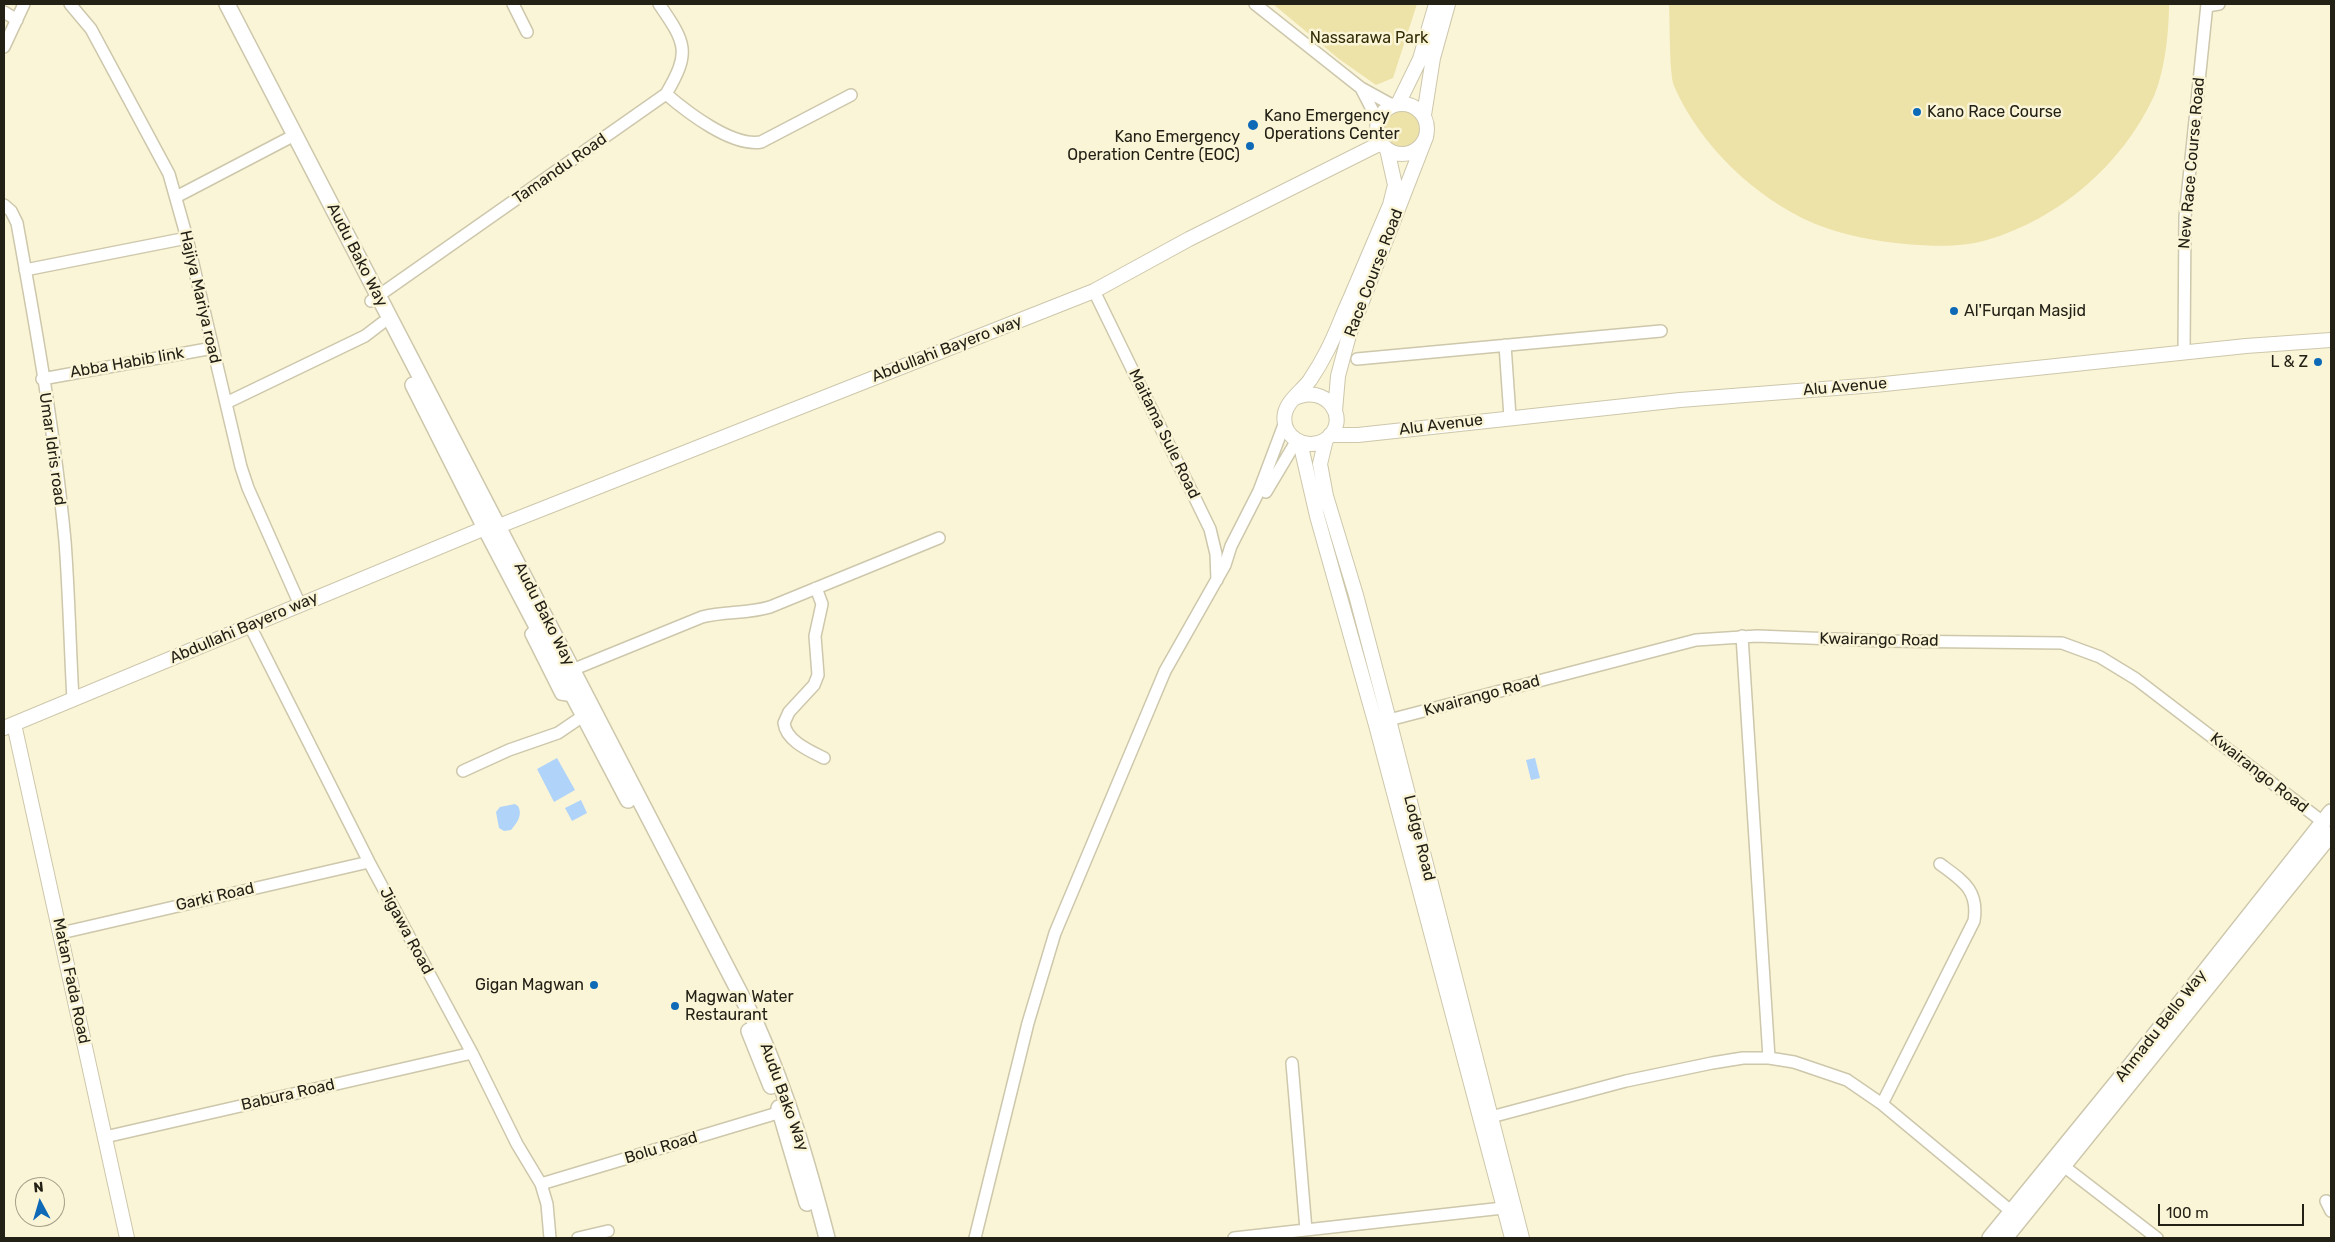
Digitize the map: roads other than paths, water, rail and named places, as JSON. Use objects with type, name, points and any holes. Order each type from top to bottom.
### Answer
[{"type":"main road","name":"Audu Bako Way","points":[[217,4],[287,139],[375,299],[382,323],[572,670],[757,1026],[804,1148],[827,1238]]},
{"type":"main road","name":"Audu Bako Way","points":[[227,4],[492,527],[537,627],[721,975],[748,1030],[781,1112],[816,1238]]},
{"type":"main road","name":"Ahmadu Bello Way","points":[[1990,1238],[2016,1216],[2328,822]]},
{"type":"main road","name":"Ahmadu Bello Way","points":[[2005,1238],[2016,1216]]},
{"type":"street","points":[[4,47],[24,4]]},
{"type":"street","name":"Hajiya Mariya road","points":[[70,4],[91,29],[168,174],[187,238],[212,348],[248,488],[300,605]]},
{"type":"street","points":[[513,4],[527,32]]},
{"type":"street","name":"Tamandu Road","points":[[375,299],[666,94],[676,76],[684,53],[677,30],[659,4]]},
{"type":"street","points":[[1255,4],[1360,88],[1395,104],[1410,105],[1424,115]]},
{"type":"street","points":[[1436,4],[1420,59],[1395,104],[1384,112],[1378,121],[1377,130],[1384,146],[1395,153],[1405,154],[1414,151],[1421,146],[1426,138],[1428,130],[1424,115],[1433,58],[1448,4]]},
{"type":"street","points":[[2207,5],[2219,4]]},
{"type":"street","name":"New Race Course Road","points":[[2184,352],[2185,217],[2207,5]]},
{"type":"street","points":[[4,12],[17,20]]},
{"type":"street","points":[[1360,88],[1378,121]]},
{"type":"street","points":[[666,94],[692,117],[752,144],[761,142],[851,95]]},
{"type":"street","name":"Race Course Road","points":[[1335,417],[1338,376],[1349,335],[1426,138]]},
{"type":"street","points":[[176,197],[287,139]]},
{"type":"street","name":"Race Course Road","points":[[1293,399],[1310,380],[1329,347],[1390,205],[1395,185],[1384,146]]},
{"type":"street","name":"Abdullahi Bayero way","points":[[9,726],[492,527],[1094,291],[1189,239],[1384,146]]},
{"type":"street","name":"Umar Idris road","points":[[4,204],[11,211],[17,223],[42,379],[65,542],[73,700]]},
{"type":"street","points":[[25,270],[187,238]]},
{"type":"street","name":"Maitama Sule Road","points":[[1094,291],[1210,530],[1216,554],[1217,581]]},
{"type":"street","points":[[226,403],[364,336],[382,323]]},
{"type":"street","points":[[1357,359],[1506,344],[1661,332]]},
{"type":"street","name":"Alu Avenue","points":[[1328,437],[1680,400],[1875,385],[2184,352],[2331,340]]},
{"type":"street","points":[[1506,344],[1510,417]]},
{"type":"street","name":"Abba Habib link","points":[[42,379],[212,348]]},
{"type":"street","points":[[975,1238],[1028,1024],[1055,933],[1165,671],[1217,581],[1231,546],[1259,491],[1285,422],[1285,414],[1293,399],[1302,394],[1312,393],[1322,396],[1330,402],[1335,417],[1358,435]]},
{"type":"street","points":[[1285,422],[1289,432],[1298,441],[1313,444],[1328,437],[1335,417]]},
{"type":"street","name":"Lodge Road","points":[[1328,437],[1320,464],[1326,496],[1356,595],[1522,1238]]},
{"type":"street","points":[[1225,565],[1237,549],[1277,470],[1298,441]]},
{"type":"street","name":"Lodge Road","points":[[1298,441],[1317,516],[1376,725],[1512,1238]]},
{"type":"street","points":[[572,670],[702,617],[718,613],[754,612],[939,538]]},
{"type":"street","points":[[816,588],[822,604],[816,636],[818,675],[814,685],[789,712],[784,723],[788,734],[802,747],[824,758]]},
{"type":"street","name":"Jigawa Road","points":[[250,626],[369,862],[472,1053],[517,1144],[541,1184],[547,1204],[550,1238]]},
{"type":"street","points":[[1742,636],[1769,1058]]},
{"type":"street","name":"Kwairango Road","points":[[1389,720],[1696,640],[1742,636],[1885,641],[2062,643],[2080,648],[2100,657],[2136,679],[2328,822]]},
{"type":"street","points":[[463,771],[509,750],[558,733],[584,716]]},
{"type":"street","name":"Matan Fada Road","points":[[9,726],[61,933],[127,1238]]},
{"type":"street","name":"Garki Road","points":[[61,933],[369,862]]},
{"type":"street","points":[[1882,1104],[1974,921],[1976,908],[1972,892],[1940,864]]},
{"type":"street","name":"Babura Road","points":[[105,1137],[472,1053]]},
{"type":"street","points":[[1491,1117],[1626,1081],[1712,1062],[1743,1058],[1769,1058],[1794,1062],[1823,1070],[1847,1080],[1882,1104],[2016,1216]]},
{"type":"street","points":[[1292,1064],[1306,1230]]},
{"type":"street","name":"Bolu Road","points":[[541,1184],[781,1112]]},
{"type":"street","points":[[2059,1163],[2157,1238]]},
{"type":"street","points":[[1234,1238],[1503,1208]]},
{"type":"street","points":[[578,1238],[608,1231]]},
{"type":"water","points":[[557,758],[575,790],[554,802],[537,769]]},
{"type":"water","points":[[1535,758],[1540,778],[1531,780],[1526,760]]},
{"type":"water","points":[[581,800],[587,813],[572,821],[565,808]]},
{"type":"water","points":[[515,804],[519,809],[519,819],[511,830],[504,831],[499,828],[496,812],[500,807]]},
{"type":"place","name":"Kano Race Course","points":[[1917,112]]},
{"type":"place","name":"Kano Emergency Operations Center","points":[[1253,125]]},
{"type":"place","name":"Kano Emergency Operation Centre (EOC)","points":[[1250,146]]},
{"type":"place","name":"Al'Furqan Masjid","points":[[1954,311]]},
{"type":"place","name":"L & Z","points":[[2318,362]]},
{"type":"place","name":"Gigan Magwan","points":[[594,985]]},
{"type":"place","name":"Magwan Water Restaurant","points":[[675,1006]]},
{"type":"park label","name":"Nassarawa Park","points":[[1369,38]]}]
